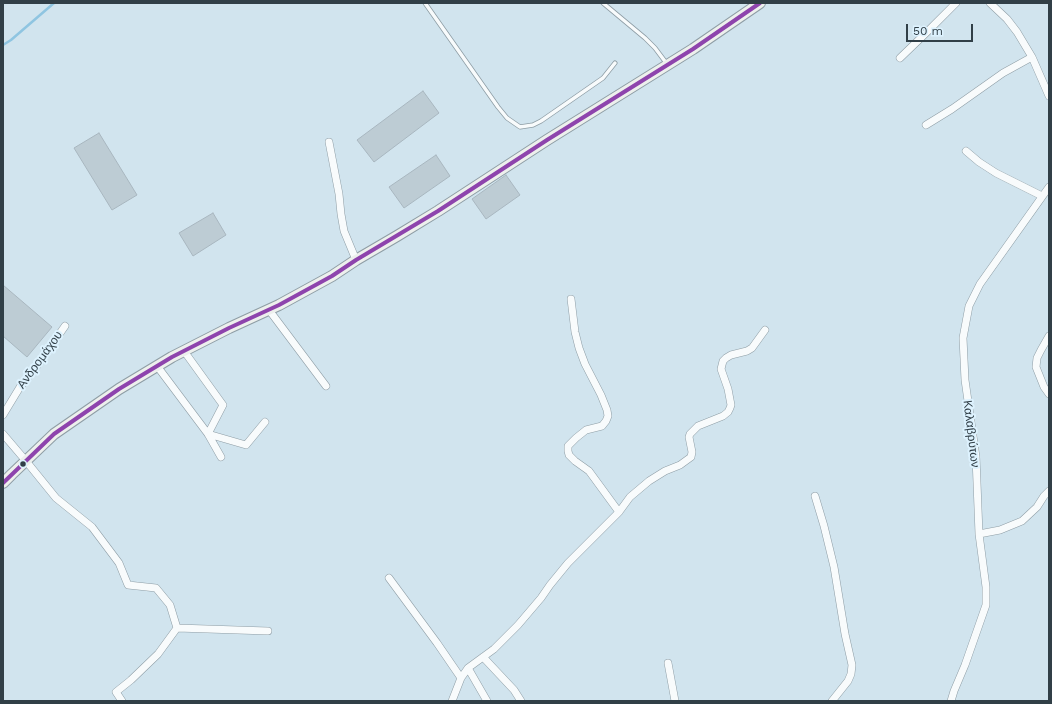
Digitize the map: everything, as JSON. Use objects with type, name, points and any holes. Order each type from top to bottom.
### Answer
[{"type":"street","points":[[900,58],[956,3]]},
{"type":"street","points":[[990,3],[1012,25],[1032,57],[1049,96]]},
{"type":"street","points":[[3,483],[54,434],[119,389],[184,351],[228,328],[294,298],[332,276],[438,211],[547,140],[692,49],[756,4]]},
{"type":"street","points":[[926,125],[952,109],[1003,73],[1032,57]]},
{"type":"street","points":[[329,142],[339,194],[344,231],[356,260]]},
{"type":"street","points":[[966,151],[979,162],[1042,196]]},
{"type":"street","name":"Καλαβρύτων","points":[[951,700],[986,605],[986,587],[980,534],[976,457],[964,380],[963,338],[969,306],[980,284],[1049,187]]},
{"type":"street","points":[[571,299],[575,332],[579,348],[585,364],[601,395],[608,416],[606,422],[602,426],[586,430],[576,438],[568,446],[568,451],[569,455],[575,461],[589,471],[619,512]]},
{"type":"street","points":[[269,310],[326,386]]},
{"type":"street","name":"Ανδρομάχου","points":[[3,415],[20,387],[40,362],[65,326]]},
{"type":"street","points":[[452,701],[461,678],[468,668],[483,657],[518,625],[568,563],[619,512],[630,497],[649,481],[665,471],[680,465],[691,457],[692,452],[689,437],[690,434],[698,426],[715,420],[728,412],[731,405],[728,389],[721,369],[723,361],[731,355],[747,351],[752,348],[765,330]]},
{"type":"street","points":[[1049,336],[1040,350],[1036,367],[1044,387],[1049,394]]},
{"type":"street","points":[[184,351],[223,405],[208,434]]},
{"type":"street","points":[[157,366],[208,434],[221,457]]},
{"type":"street","points":[[208,434],[246,445],[265,422]]},
{"type":"street","points":[[3,434],[56,498],[92,527],[119,563],[128,584],[156,588],[170,605],[177,628]]},
{"type":"street","points":[[980,534],[1000,530],[1022,521],[1037,507],[1049,491]]},
{"type":"street","points":[[816,496],[834,567],[845,634],[852,665],[851,674],[848,681],[832,701]]},
{"type":"street","points":[[388,578],[461,678]]},
{"type":"street","points":[[177,628],[268,631]]},
{"type":"street","points":[[122,701],[116,692],[158,654],[177,628]]},
{"type":"street","points":[[483,657],[514,690],[521,701]]},
{"type":"street","points":[[668,663],[675,701]]},
{"type":"street","points":[[468,668],[487,701]]},
{"type":"lane","points":[[425,3],[498,108],[520,127],[533,125],[541,121],[603,78],[615,63]]},
{"type":"lane","points":[[603,3],[645,38],[668,64]]},
{"type":"building","points":[[423,91],[439,113],[374,162],[357,140]]},
{"type":"building","points":[[99,133],[137,195],[112,210],[74,148]]},
{"type":"building","points":[[436,155],[450,176],[404,208],[389,187]]},
{"type":"building","points":[[506,175],[520,195],[486,219],[472,199]]},
{"type":"building","points":[[213,213],[226,235],[193,256],[179,233]]},
{"type":"building","points":[[3,285],[52,327],[27,357],[3,336]]},
{"type":"waterway","points":[[3,45],[11,40],[54,3]]},
{"type":"transit line","points":[[3,483],[54,434],[119,389],[172,357],[279,305],[332,276],[438,211],[547,140],[693,49],[760,3]]}]
